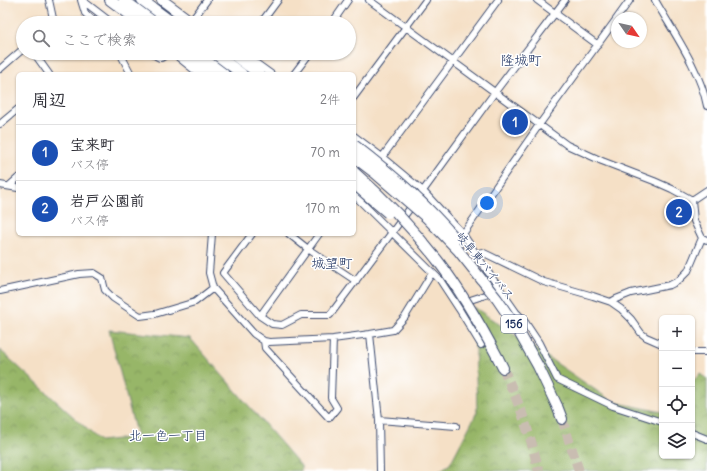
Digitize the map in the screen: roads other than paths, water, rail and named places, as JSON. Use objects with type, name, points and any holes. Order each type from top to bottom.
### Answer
[{"type":"highway","points":[[110,0],[132,16]]},
{"type":"highway","points":[[124,0],[146,16]]},
{"type":"highway","points":[[142,0],[164,16]]},
{"type":"highway","points":[[162,0],[183,16]]},
{"type":"highway","points":[[191,60],[207,72]]},
{"type":"highway","points":[[205,60],[221,72]]},
{"type":"highway","points":[[223,60],[239,72]]},
{"type":"highway","points":[[241,60],[257,72]]},
{"type":"highway","name":"156","points":[[356,147],[385,169],[445,226],[457,241],[458,250]]},
{"type":"highway","name":"岐阜東バイパス","points":[[356,159],[422,213],[458,250],[497,299],[516,327],[538,366],[562,419]]},
{"type":"highway","name":"156","points":[[356,174],[382,197],[439,262],[481,326],[503,368]]},
{"type":"highway","name":"156","points":[[356,186],[385,210],[411,236],[423,242]]},
{"type":"street","points":[[49,0],[52,16]]},
{"type":"street","points":[[82,0],[85,13],[88,16]]},
{"type":"street","points":[[82,0],[103,16]]},
{"type":"street","points":[[197,16],[207,0]]},
{"type":"street","points":[[266,16],[278,0]]},
{"type":"street","points":[[337,16],[348,0]]},
{"type":"street","points":[[369,0],[566,145],[654,181],[692,200]]},
{"type":"street","points":[[356,94],[426,0]]},
{"type":"street","points":[[356,186],[382,157],[498,0]]},
{"type":"street","points":[[537,0],[598,45]]},
{"type":"street","points":[[251,236],[223,273],[260,316],[272,324],[282,325],[301,314],[330,315],[392,234],[495,92],[565,0]]},
{"type":"street","points":[[621,12],[630,0]]},
{"type":"street","points":[[655,0],[691,62],[705,94],[707,106]]},
{"type":"street","points":[[464,234],[539,125],[611,27]]},
{"type":"street","points":[[0,69],[16,55]]},
{"type":"street","points":[[39,60],[47,72]]},
{"type":"street","points":[[124,60],[130,72]]},
{"type":"street","points":[[182,60],[196,72]]},
{"type":"street","points":[[252,60],[268,72]]},
{"type":"street","points":[[296,72],[305,60]]},
{"type":"street","points":[[0,124],[16,111]]},
{"type":"street","points":[[356,138],[423,191],[464,234],[476,254],[539,343],[557,379],[613,406],[659,421]]},
{"type":"street","points":[[8,186],[16,180]]},
{"type":"street","points":[[0,185],[16,188]]},
{"type":"street","points":[[692,200],[707,190]]},
{"type":"street","points":[[356,197],[440,280],[481,345]]},
{"type":"street","points":[[611,302],[631,294],[670,285],[678,281],[688,271],[705,239],[694,221],[692,200]]},
{"type":"street","points":[[212,236],[209,273],[213,288],[254,334],[268,342],[333,338],[393,330],[405,317],[432,273]]},
{"type":"street","points":[[291,236],[356,281]]},
{"type":"street","points":[[260,316],[317,236]]},
{"type":"street","points":[[476,254],[482,252],[544,282],[611,302],[631,319],[641,333],[659,343]]},
{"type":"street","points":[[0,290],[79,274],[94,273],[102,278],[105,290],[113,298],[140,316],[155,314],[195,302],[213,288]]},
{"type":"street","points":[[456,305],[501,290]]},
{"type":"street","points":[[370,334],[379,420],[380,471]]},
{"type":"street","points":[[264,341],[265,348],[328,418],[337,408],[331,398],[333,338]]},
{"type":"street","points":[[695,352],[707,352]]},
{"type":"street","points":[[379,420],[456,426]]},
{"type":"street","points":[[695,434],[707,439]]},
{"type":"tunnel","points":[[503,368],[521,410],[539,471]]},
{"type":"tunnel","points":[[562,419],[579,471]]},
{"type":"place","name":"宝来町","points":[[515,122]]},
{"type":"place","name":"岩戸公園前","points":[[679,212]]},
{"type":"district","name":"隆城町","points":[[521,60]]},
{"type":"district","name":"城望町","points":[[332,263]]},
{"type":"district","name":"北一色一丁目","points":[[168,435]]}]
